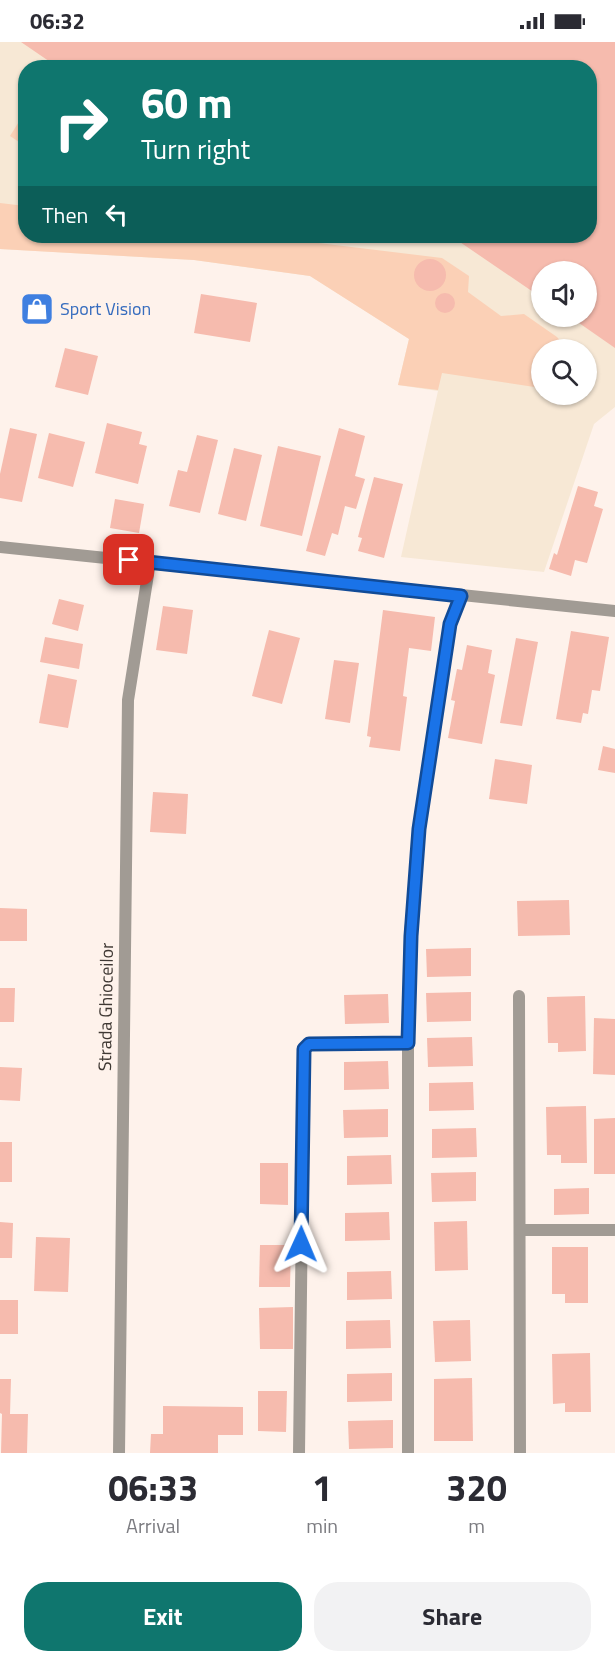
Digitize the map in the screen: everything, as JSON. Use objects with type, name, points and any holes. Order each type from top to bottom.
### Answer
[{"type":"street","points":[[0,548],[615,611]]},
{"type":"street","name":"Strada Ghioceilor","points":[[119,1453],[128,700],[150,562]]},
{"type":"street","points":[[408,1453],[408,1043],[411,936],[419,829],[450,624],[461,596]]},
{"type":"street","points":[[519,996],[520,1453]]},
{"type":"street","points":[[299,1453],[304,1049],[309,1044],[408,1043]]},
{"type":"street","points":[[520,1230],[615,1230]]},
{"type":"shaded area","points":[[0,42],[615,42],[615,407],[594,424],[544,572],[401,557],[438,391],[398,385],[409,339],[310,276],[194,260],[0,249]]},
{"type":"shaded area","points":[[18,123],[18,141],[10,136]]},
{"type":"shaded area","points":[[0,203],[18,205],[18,243],[319,243],[442,258],[469,276],[468,292],[501,316],[524,314],[531,319],[531,327],[543,327],[559,339],[531,339],[531,386],[442,373],[438,390],[398,385],[409,339],[310,276],[194,260],[0,249]]},
{"type":"building","points":[[21,42],[615,42],[615,348],[585,327],[597,327],[597,261],[531,261],[531,291],[461,243],[597,243],[597,60],[47,60]]},
{"type":"building","points":[[430,259],[441,264],[446,275],[441,286],[430,291],[419,286],[414,275],[419,264]]},
{"type":"building","points":[[445,293],[452,296],[455,303],[452,310],[445,313],[438,310],[435,303],[438,296]]},
{"type":"building","points":[[201,294],[257,303],[250,342],[194,333]]},
{"type":"building","points":[[65,348],[98,356],[88,395],[55,387]]},
{"type":"building","points":[[107,423],[142,432],[139,444],[147,446],[138,484],[95,473]]},
{"type":"building","points":[[10,428],[37,434],[22,502],[0,498],[0,474]]},
{"type":"building","points":[[339,428],[365,436],[355,476],[365,479],[356,509],[345,506],[338,535],[332,533],[325,556],[306,551]]},
{"type":"building","points":[[49,433],[85,442],[73,487],[38,478]]},
{"type":"building","points":[[197,435],[218,440],[200,513],[169,506],[178,470],[187,472]]},
{"type":"building","points":[[278,446],[321,456],[302,536],[260,526]]},
{"type":"building","points":[[234,448],[262,455],[246,521],[218,514]]},
{"type":"building","points":[[374,477],[403,484],[384,558],[358,551],[362,538],[358,537]]},
{"type":"building","points":[[578,486],[598,492],[594,506],[603,509],[587,563],[575,560],[571,576],[549,569],[554,553],[557,555]]},
{"type":"building","points":[[115,499],[144,504],[139,533],[110,528]]},
{"type":"building","points":[[59,599],[84,605],[78,631],[52,624]]},
{"type":"building","points":[[163,606],[193,610],[187,654],[156,650]]},
{"type":"building","points":[[383,610],[435,617],[431,651],[409,648],[403,696],[407,697],[400,751],[369,747],[371,737],[367,736]]},
{"type":"building","points":[[269,630],[300,638],[282,704],[252,696]]},
{"type":"building","points":[[571,631],[609,637],[600,691],[592,690],[588,714],[583,713],[581,723],[556,719]]},
{"type":"building","points":[[45,637],[83,644],[79,669],[40,662]]},
{"type":"building","points":[[516,638],[538,642],[522,726],[500,723]]},
{"type":"building","points":[[467,645],[492,650],[488,673],[495,675],[482,744],[448,738],[455,701],[451,700],[457,669],[462,670]]},
{"type":"building","points":[[334,660],[359,663],[350,723],[325,719]]},
{"type":"building","points":[[48,674],[77,680],[68,728],[39,723]]},
{"type":"building","points":[[603,746],[615,749],[615,773],[598,770]]},
{"type":"building","points":[[495,759],[532,765],[527,804],[489,799]]},
{"type":"building","points":[[153,792],[188,794],[186,834],[150,832]]},
{"type":"building","points":[[569,900],[570,935],[518,936],[517,901]]},
{"type":"building","points":[[0,908],[27,909],[27,941],[0,941]]},
{"type":"building","points":[[471,948],[471,976],[427,977],[426,949]]},
{"type":"building","points":[[0,988],[15,988],[14,1022],[0,1022]]},
{"type":"building","points":[[471,992],[471,1021],[427,1022],[426,993]]},
{"type":"building","points":[[388,994],[389,1023],[345,1024],[344,995]]},
{"type":"building","points":[[585,996],[586,1051],[558,1052],[558,1043],[548,1043],[547,997]]},
{"type":"building","points":[[594,1018],[615,1019],[615,1075],[593,1074]]},
{"type":"building","points":[[472,1037],[473,1066],[428,1067],[427,1038]]},
{"type":"building","points":[[388,1061],[389,1089],[344,1090],[344,1062]]},
{"type":"building","points":[[0,1067],[22,1068],[20,1101],[0,1100]]},
{"type":"building","points":[[473,1082],[474,1110],[429,1111],[429,1083]]},
{"type":"building","points":[[586,1106],[587,1163],[561,1163],[561,1155],[547,1155],[546,1107]]},
{"type":"building","points":[[388,1109],[388,1137],[344,1138],[343,1110]]},
{"type":"building","points":[[615,1118],[615,1174],[594,1174],[594,1119]]},
{"type":"building","points":[[476,1128],[477,1157],[432,1158],[432,1129]]},
{"type":"building","points":[[0,1142],[12,1142],[12,1182],[0,1182]]},
{"type":"building","points":[[391,1155],[392,1184],[347,1185],[347,1156]]},
{"type":"building","points":[[260,1163],[288,1163],[288,1205],[260,1204]]},
{"type":"building","points":[[476,1172],[476,1201],[432,1202],[431,1173]]},
{"type":"building","points":[[589,1188],[589,1214],[554,1215],[554,1189]]},
{"type":"building","points":[[389,1212],[390,1240],[345,1241],[345,1213]]},
{"type":"building","points":[[467,1221],[468,1270],[435,1271],[434,1222]]},
{"type":"building","points":[[0,1222],[13,1223],[12,1258],[0,1258]]},
{"type":"building","points":[[36,1237],[70,1238],[68,1292],[34,1291]]},
{"type":"building","points":[[260,1245],[291,1245],[290,1287],[259,1287]]},
{"type":"building","points":[[552,1247],[588,1247],[588,1303],[565,1303],[565,1294],[552,1294]]},
{"type":"building","points":[[391,1271],[392,1299],[347,1300],[347,1272]]},
{"type":"building","points":[[0,1300],[18,1300],[18,1334],[0,1334]]},
{"type":"building","points":[[293,1307],[293,1349],[260,1349],[259,1308]]},
{"type":"building","points":[[390,1320],[391,1348],[346,1349],[346,1321]]},
{"type":"building","points":[[470,1320],[471,1361],[435,1362],[433,1321]]},
{"type":"building","points":[[590,1353],[591,1412],[565,1412],[565,1403],[553,1404],[552,1354]]},
{"type":"building","points":[[392,1373],[392,1401],[347,1402],[347,1374]]},
{"type":"building","points":[[472,1378],[473,1441],[434,1441],[434,1379]]},
{"type":"building","points":[[0,1379],[11,1379],[10,1414],[28,1414],[27,1453],[1,1453]]},
{"type":"building","points":[[258,1391],[287,1391],[286,1432],[258,1431]]},
{"type":"building","points":[[163,1406],[243,1407],[243,1435],[218,1435],[218,1453],[150,1453],[151,1434],[163,1434]]},
{"type":"building","points":[[393,1420],[393,1448],[349,1449],[348,1421]]},
{"type":"place","name":"Sport Vision","points":[[37,309]]},
{"type":"route","points":[[129,560],[461,596],[450,624],[419,829],[411,936],[408,1043],[321,1043],[309,1044],[304,1049],[301,1244]]}]
